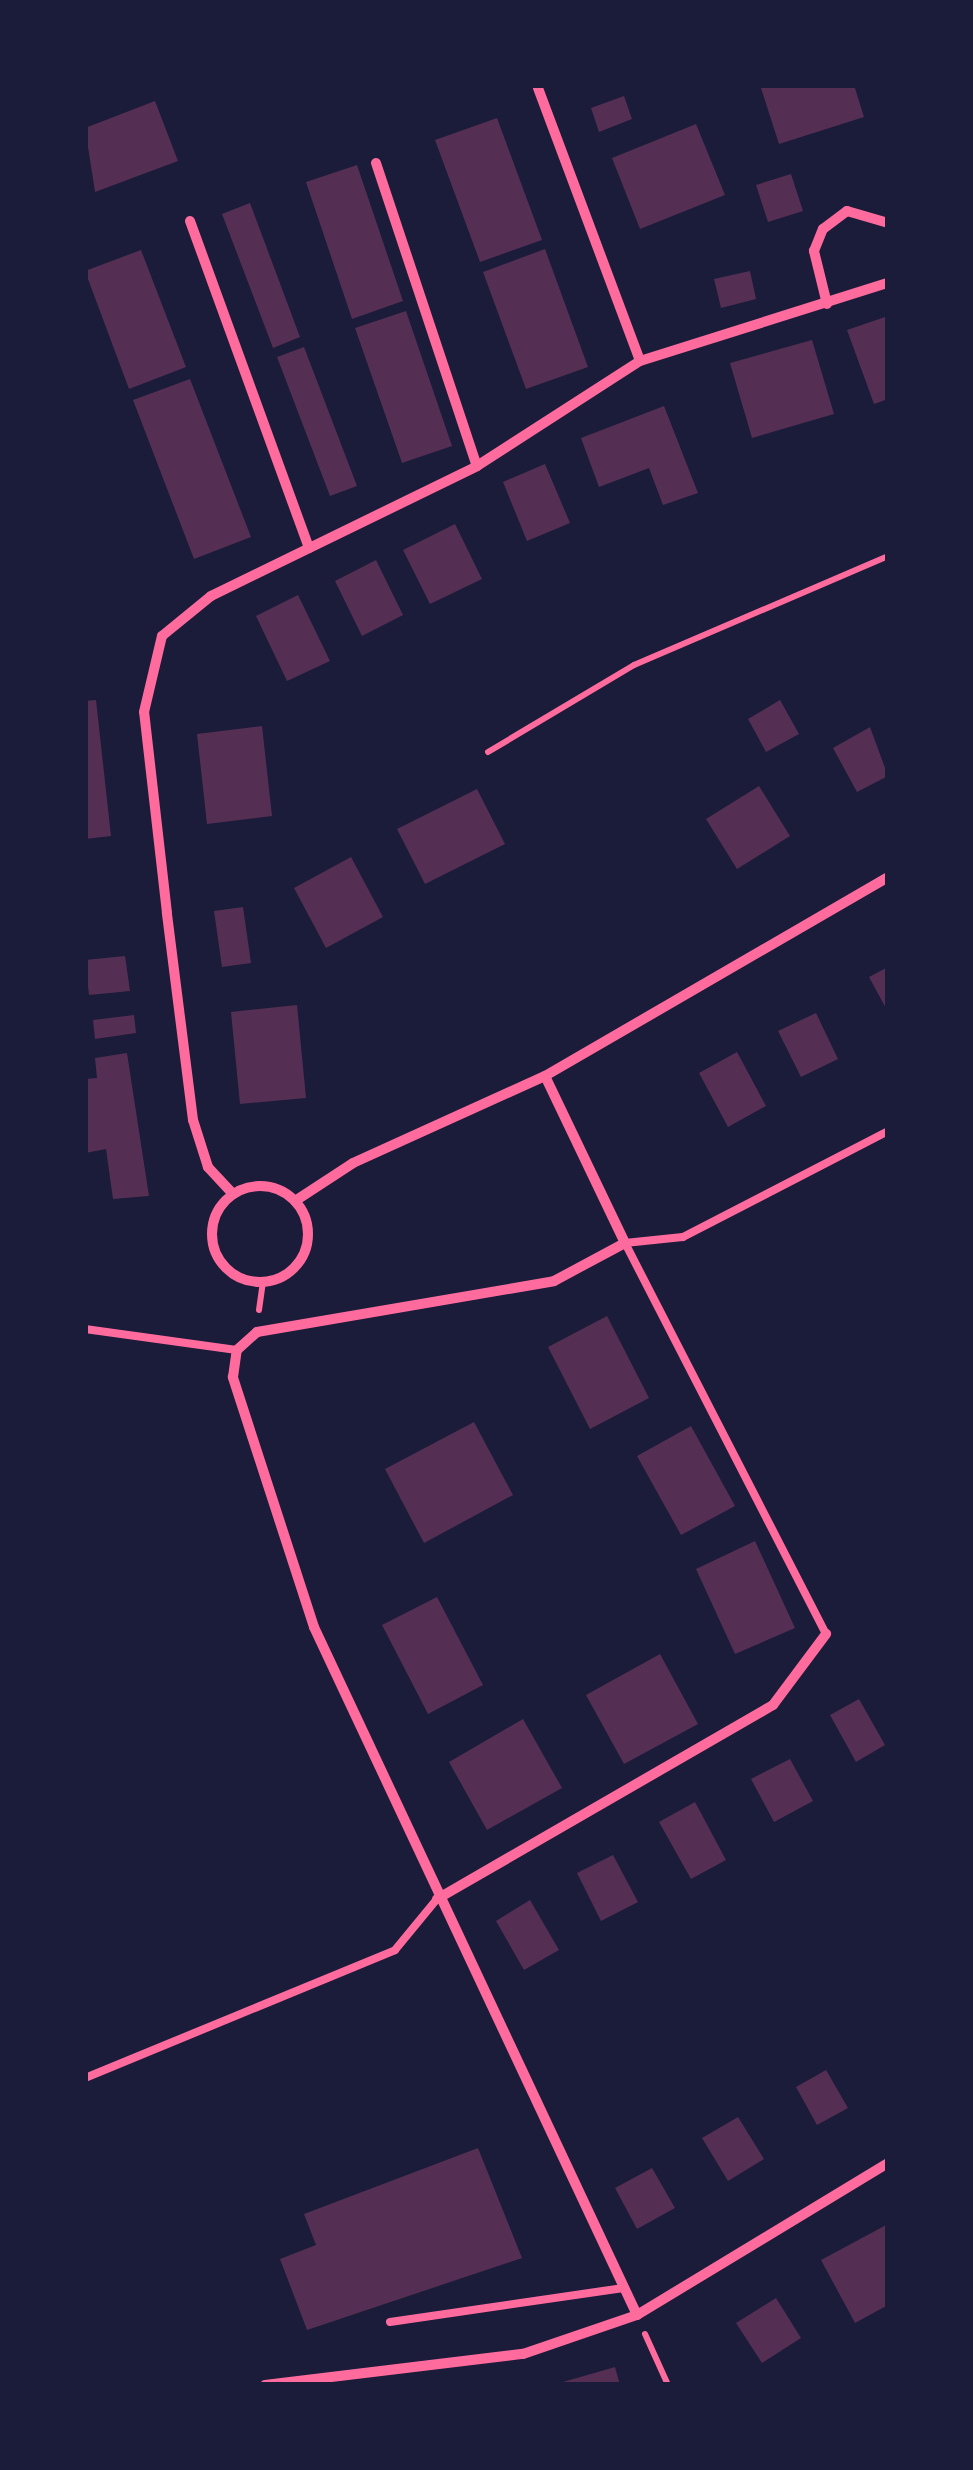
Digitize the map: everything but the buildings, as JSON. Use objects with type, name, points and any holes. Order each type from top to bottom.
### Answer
[{"type":"street","points":[[538,88],[640,361]]},
{"type":"street","points":[[376,164],[477,466]]},
{"type":"street","points":[[827,304],[814,251],[823,229],[848,211],[888,223]]},
{"type":"street","points":[[190,221],[309,548]]},
{"type":"street","points":[[233,1194],[208,1167],[194,1120],[144,712],[148,670],[182,615],[477,466],[640,361],[888,283]]},
{"type":"street","points":[[295,1201],[353,1163],[545,1076],[888,877]]},
{"type":"street","points":[[545,1076],[625,1243],[554,1281],[257,1332],[237,1350],[233,1377],[314,1627],[437,1899],[637,2315]]},
{"type":"street","points":[[272,1187],[295,1201],[307,1228],[301,1258],[278,1278],[248,1280],[214,1250],[214,1219],[233,1194],[272,1187]]},
{"type":"street","points":[[437,1899],[773,1704],[826,1634]]},
{"type":"street","points":[[265,2385],[522,2354],[637,2315],[888,2163]]},
{"type":"lane","points":[[826,1634],[625,1243],[682,1237],[888,1130]]},
{"type":"lane","points":[[85,1328],[237,1350]]},
{"type":"lane","points":[[85,2078],[395,1950],[437,1899]]},
{"type":"lane","points":[[390,2322],[624,2288]]},
{"type":"path","points":[[488,752],[634,665],[888,556]]},
{"type":"path","points":[[637,2315],[668,2385]]}]
